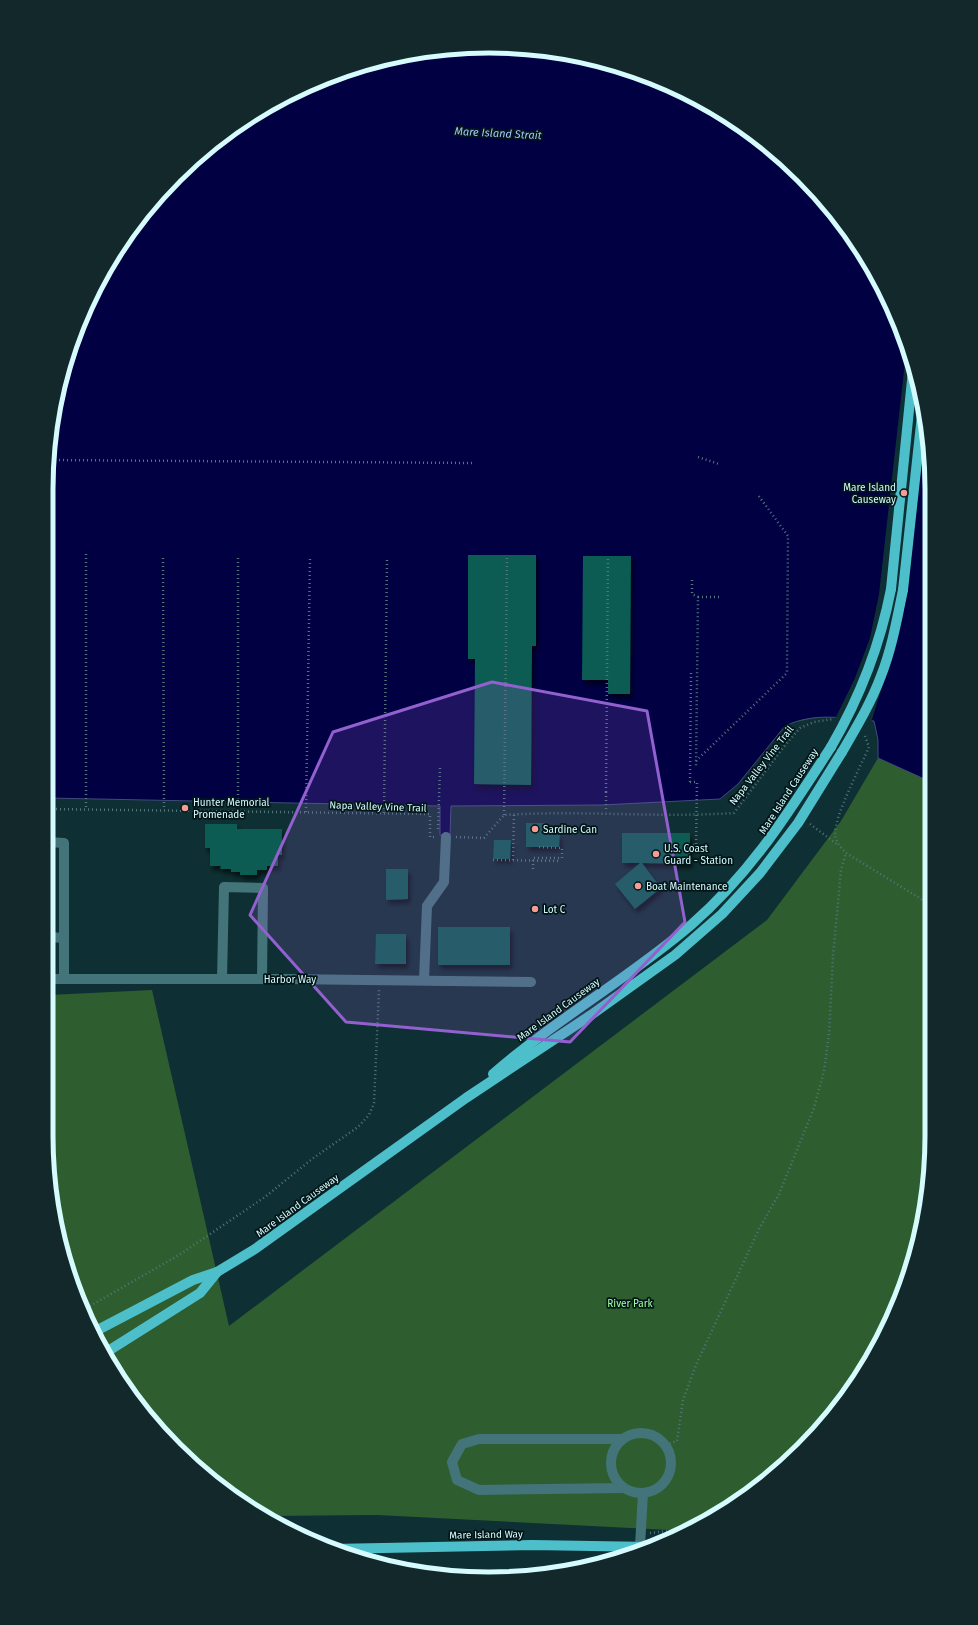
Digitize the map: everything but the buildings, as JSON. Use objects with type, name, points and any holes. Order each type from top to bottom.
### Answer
[{"type":"main road","name":"Mare Island Causeway","points":[[466,1098],[527,1046],[667,944],[715,902],[769,841],[831,747],[851,710],[868,671],[887,609],[891,588],[912,383]]},
{"type":"main road","name":"Mare Island Causeway","points":[[98,1329],[193,1280],[217,1272],[266,1241],[466,1098],[592,1015],[700,934],[760,873],[801,818],[842,752],[873,695],[881,675],[895,633],[903,590],[921,429]]},
{"type":"main road","name":"Mare Island Causeway","points":[[109,1350],[200,1293],[217,1272]]},
{"type":"main road","name":"Mare Island Way","points":[[348,1549],[532,1545],[630,1549]]},
{"type":"street","points":[[424,980],[427,906],[444,882],[442,837]]},
{"type":"street","points":[[53,842],[64,843],[64,979]]},
{"type":"street","points":[[222,979],[224,887],[263,888],[262,979]]},
{"type":"street","points":[[53,937],[64,938]]},
{"type":"street","name":"Harbor Way","points":[[53,979],[424,980],[532,982]]},
{"type":"street","points":[[623,1439],[479,1439],[462,1444],[452,1462],[457,1480],[478,1490],[623,1488],[630,1491],[643,1493],[655,1490],[668,1478],[671,1457],[666,1445],[658,1437],[645,1433],[634,1433],[623,1439],[614,1449],[611,1462],[612,1473],[623,1488]]},
{"type":"street","points":[[640,1545],[643,1493]]},
{"type":"path","points":[[698,457],[719,464]]},
{"type":"path","points":[[54,460],[473,463]]},
{"type":"path","points":[[696,761],[787,673],[788,536],[758,495]]},
{"type":"path","points":[[86,554],[86,809]]},
{"type":"path","points":[[440,768],[438,806],[442,837],[484,838],[504,815],[507,555]]},
{"type":"path","points":[[238,556],[238,811]]},
{"type":"path","points":[[306,812],[310,556]]},
{"type":"path","points":[[606,792],[608,556]]},
{"type":"path","points":[[163,558],[164,810]]},
{"type":"path","points":[[384,813],[387,559]]},
{"type":"path","points":[[692,580],[692,594],[698,597],[720,597]]},
{"type":"path","points":[[696,768],[698,597]]},
{"type":"path","points":[[690,845],[696,845],[697,816],[697,782],[690,782],[691,672]]},
{"type":"path","name":"Napa Valley Vine Trail","points":[[504,815],[606,812],[697,816],[734,813],[786,744],[800,728]]},
{"type":"path","points":[[606,785],[606,812]]},
{"type":"path","name":"Napa Valley Vine Trail","points":[[53,809],[430,814],[430,837],[442,837]]},
{"type":"path","points":[[513,860],[514,814]]},
{"type":"path","points":[[801,818],[839,845]]},
{"type":"path","points":[[493,860],[562,858],[562,848],[538,847]]},
{"type":"path","points":[[666,1445],[677,1440],[683,1400],[696,1365],[759,1229],[779,1194],[814,1108],[824,1071],[829,1034],[833,956],[840,870],[846,853],[925,901]]},
{"type":"path","points":[[533,859],[562,861]]},
{"type":"path","points":[[533,859],[533,869]]},
{"type":"path","points":[[88,1307],[180,1255],[265,1197],[312,1159],[358,1127],[369,1115],[374,1103],[380,980]]},
{"type":"path","points":[[641,1534],[672,1532]]},
{"type":"highlighted area","points":[[492,682],[647,711],[685,922],[570,1042],[346,1022],[250,915],[333,732]]},
{"type":"green space","name":"River Park","points":[[925,625],[924,1165],[917,1221],[902,1276],[880,1329],[852,1378],[817,1423],[776,1464],[731,1499],[707,1514],[675,1530],[377,1515],[275,1516],[247,1499],[202,1464],[161,1423],[126,1378],[111,1354],[86,1303],[76,1276],[61,1221],[54,1165],[53,995],[152,990],[229,1326],[767,920],[841,821],[878,758],[878,740],[874,721],[825,716],[795,722]]},
{"type":"water","name":"Mare Island Strait","points":[[489,53],[518,54],[574,61],[629,76],[656,86],[707,111],[754,143],[776,161],[817,202],[852,247],[880,296],[892,322],[910,376],[917,404],[924,460],[925,779],[878,758],[878,740],[874,721],[818,717],[785,726],[738,784],[720,799],[602,805],[451,806],[450,835],[440,835],[440,806],[53,798],[53,489],[54,460],[61,404],[76,349],[86,322],[111,271],[126,247],[161,202],[181,181],[202,161],[247,126],[271,111],[322,86],[349,76],[404,61],[460,54]]},
{"type":"pier","name":"Mare Island Causeway","points":[[905,360],[917,404],[922,442],[903,617],[871,723],[835,719],[855,678],[870,638],[879,594]]},
{"type":"place","name":"Mare Island Causeway","points":[[904,493]]},
{"type":"place","name":"Hunter Memorial Promenade","points":[[185,808]]},
{"type":"place","name":"Sardine Can","points":[[535,829]]},
{"type":"place","name":"U.S. Coast Guard - Station","points":[[656,854]]},
{"type":"place","name":"Boat Maintenance","points":[[638,886]]},
{"type":"place","name":"Lot C","points":[[535,909]]}]
